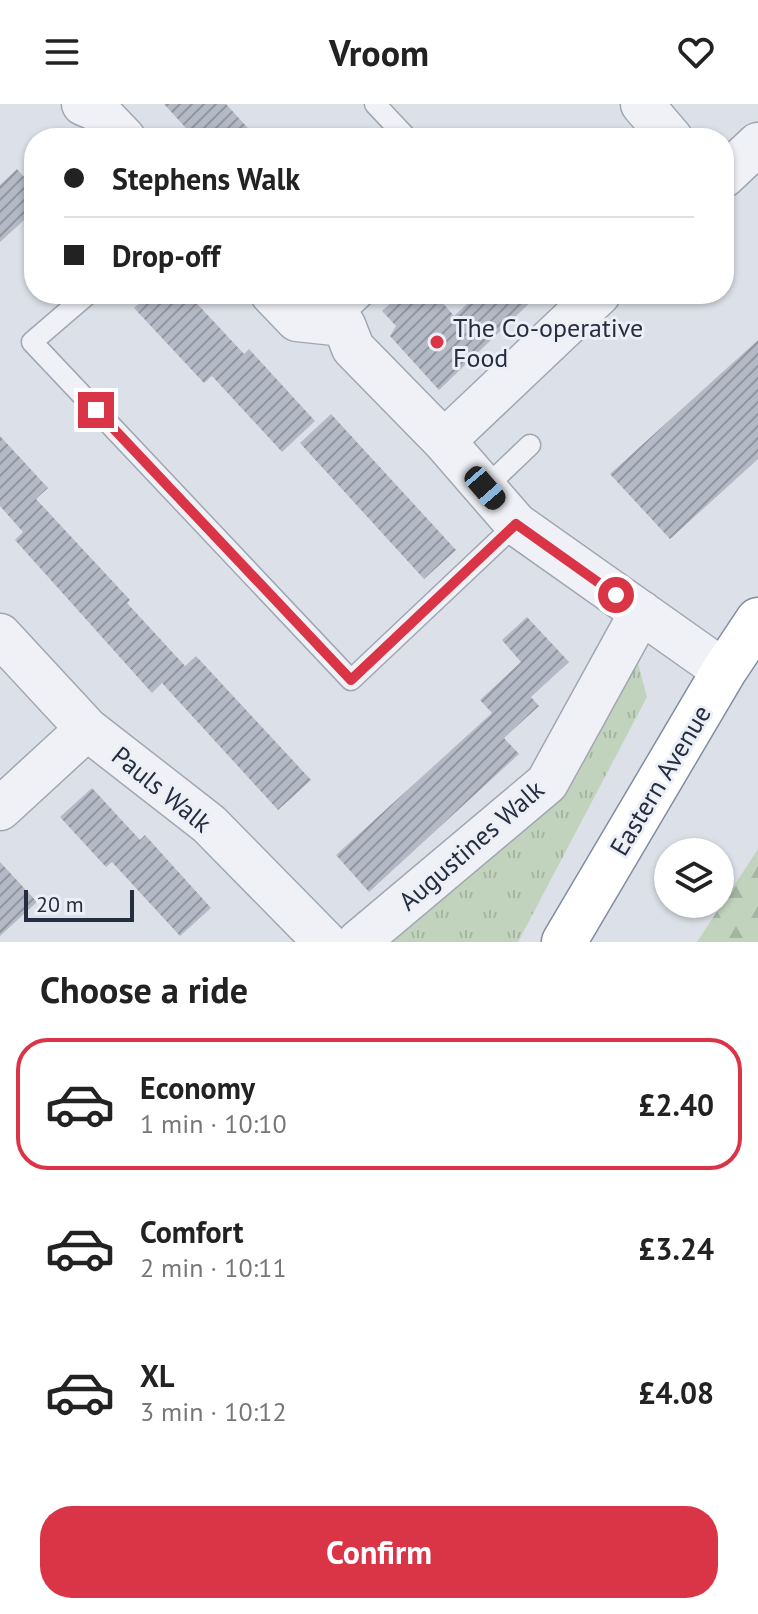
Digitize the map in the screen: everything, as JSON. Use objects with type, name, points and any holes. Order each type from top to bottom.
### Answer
[{"type":"highway","name":"Eastern Avenue","points":[[564,942],[724,671],[758,620]]},
{"type":"street","points":[[83,104],[97,110],[114,128]]},
{"type":"street","points":[[642,104],[662,128]]},
{"type":"street","points":[[734,167],[758,144]]},
{"type":"street","points":[[282,304],[297,320],[354,310],[353,348],[444,441],[516,524],[724,671]]},
{"type":"street","points":[[444,441],[588,304]]},
{"type":"street","name":"Augustines Walk","points":[[358,942],[547,783],[641,612]]},
{"type":"street","name":"Pauls Walk","points":[[0,635],[87,729],[209,824],[325,942]]},
{"type":"street","points":[[0,809],[87,729]]},
{"type":"lane","points":[[375,104],[398,128]]},
{"type":"lane","points":[[76,304],[32,342],[351,680],[516,524]]},
{"type":"lane","points":[[485,488],[530,445]]},
{"type":"green space","points":[[633,645],[647,697],[518,942],[372,942],[551,796]]},
{"type":"green space","points":[[758,849],[758,942],[697,942],[713,918],[734,918],[734,886]]},
{"type":"building","points":[[164,104],[226,104],[248,128],[186,128]]},
{"type":"building","points":[[17,169],[24,177],[24,220],[0,242],[0,185]]},
{"type":"building","points":[[139,304],[197,304],[244,354],[249,349],[315,421],[282,452],[212,376],[204,383],[134,308]]},
{"type":"building","name":"The Co-operative Food","points":[[390,304],[444,304],[454,316],[467,304],[529,304],[439,390],[390,336],[396,326],[382,311]]},
{"type":"building","points":[[758,340],[758,459],[670,539],[610,474]]},
{"type":"building","points":[[331,414],[456,550],[424,579],[300,443]]},
{"type":"building","points":[[0,436],[48,488],[36,499],[130,600],[127,603],[185,666],[196,656],[311,780],[278,810],[162,683],[152,693],[15,540],[23,532],[0,506]]},
{"type":"building","points":[[527,617],[569,662],[531,697],[539,706],[504,738],[519,754],[369,892],[336,855],[492,713],[480,700],[521,662],[502,640]]},
{"type":"building","points":[[92,788],[140,840],[145,835],[211,908],[180,936],[112,862],[106,867],[60,817]]},
{"type":"building","points":[[0,862],[37,902],[0,936]]},
{"type":"place","name":"The Co-operative Food","points":[[437,342]]},
{"type":"route","points":[[96,410],[351,680],[516,524],[616,595]]}]
